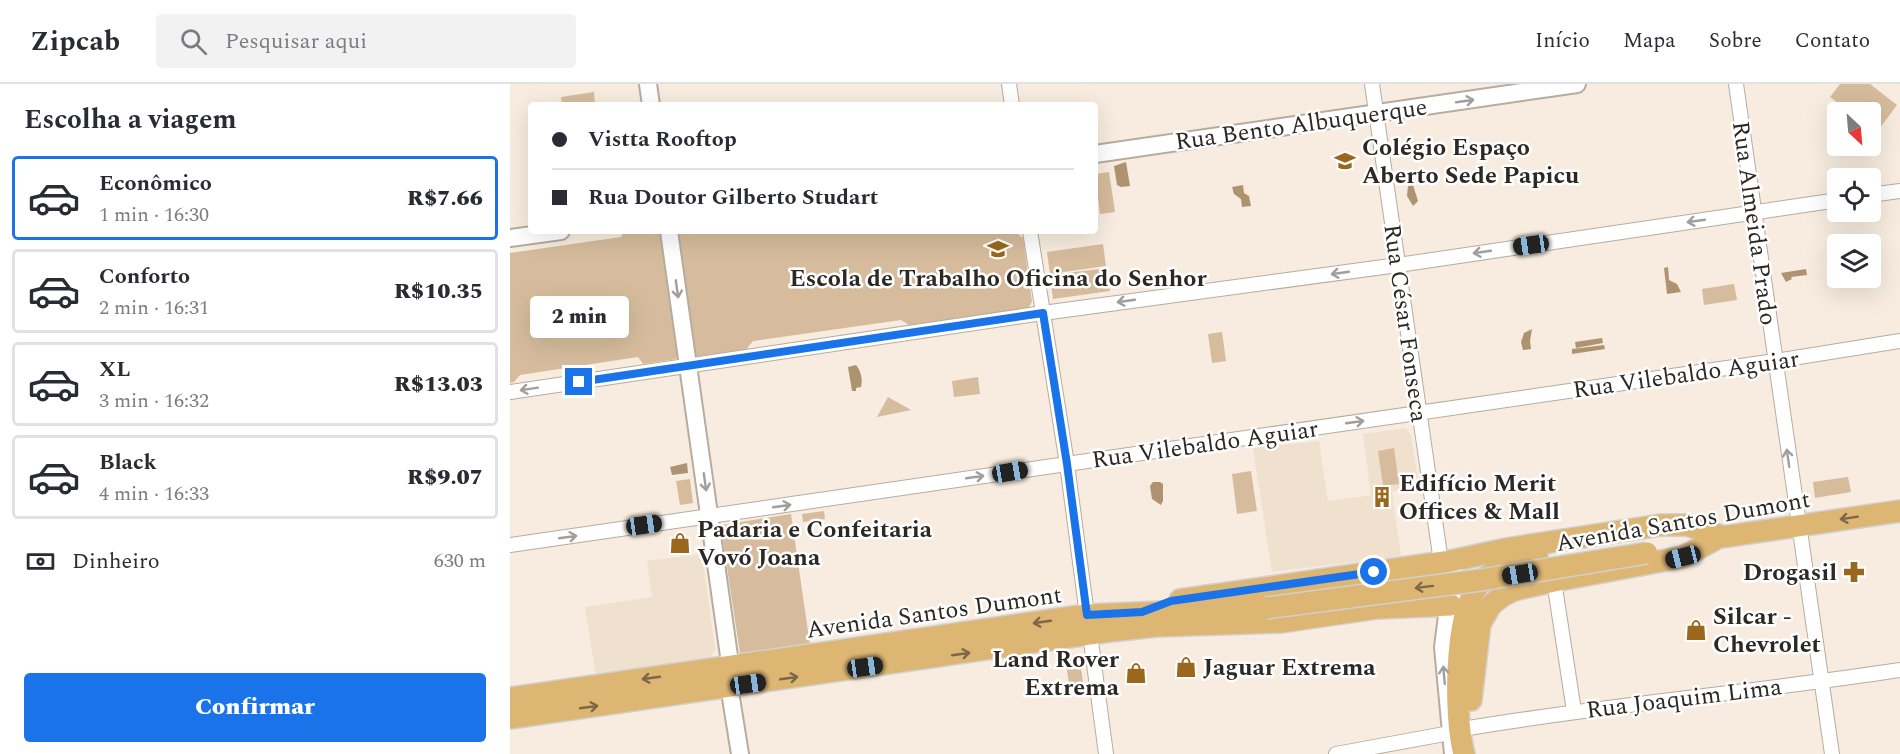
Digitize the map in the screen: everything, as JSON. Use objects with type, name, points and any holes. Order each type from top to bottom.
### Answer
[{"type":"main road","name":"Avenida Santos Dumont","points":[[516,707],[1088,625],[1142,612],[1266,608],[1480,580],[1647,553],[1713,534],[1799,526],[1900,511]]},
{"type":"main road","points":[[1142,612],[1171,601],[1446,561],[1506,549],[1661,525],[1687,525],[1713,534]]},
{"type":"main road","points":[[1469,754],[1459,730],[1480,624],[1485,614],[1502,596],[1514,590],[1554,581],[1683,557],[1713,534]]},
{"type":"main road","points":[[1464,754],[1457,713],[1464,623],[1472,596],[1477,587],[1490,575],[1525,557],[1713,534]]},
{"type":"main road","name":"Avenida Santos Dumont","points":[[1088,625],[1156,626],[1281,622],[1377,608],[1451,605]]},
{"type":"street","points":[[648,84],[651,102]]},
{"type":"street","points":[[1009,84],[1012,102]]},
{"type":"street","name":"Rua César Fonseca","points":[[1372,84],[1420,412],[1446,561],[1456,574],[1457,585],[1447,616],[1443,647],[1459,730],[1453,754]]},
{"type":"street","name":"Rua Bento Albuquerque","points":[[1098,154],[1577,84]]},
{"type":"street","name":"Rua Almeida Prado","points":[[1736,84],[1832,754]]},
{"type":"street","points":[[1881,194],[1900,191]]},
{"type":"street","points":[[510,392],[1043,313],[1398,265],[1827,202]]},
{"type":"street","points":[[510,238],[539,234]]},
{"type":"street","points":[[669,234],[710,516],[740,754]]},
{"type":"street","points":[[1030,234],[1067,464],[1106,754]]},
{"type":"street","name":"Rua Vilebaldo Aguiar","points":[[510,545],[1900,342]]},
{"type":"street","points":[[1554,581],[1574,711]]},
{"type":"street","name":"Rua Joaquim Lima","points":[[1336,754],[1574,711],[1822,682],[1900,670]]},
{"type":"shaded area","points":[[1840,84],[1870,84],[1897,105],[1881,127],[1881,102],[1837,102],[1830,97]]},
{"type":"shaded area","points":[[594,92],[595,102],[562,102],[561,97]]},
{"type":"shaded area","points":[[1126,162],[1130,186],[1121,187],[1117,185],[1114,166]]},
{"type":"shaded area","points":[[1109,172],[1115,212],[1100,214],[1098,174]]},
{"type":"shaded area","points":[[1243,185],[1244,193],[1249,196],[1251,206],[1242,207],[1241,199],[1234,194],[1232,187]]},
{"type":"shaded area","points":[[1413,185],[1418,201],[1413,206],[1407,196],[1408,186]]},
{"type":"shaded area","points":[[622,234],[660,234],[678,354],[676,359],[643,364],[638,357],[520,375],[510,383],[510,253],[621,237]]},
{"type":"shaded area","points":[[676,234],[1018,234],[1023,238],[1032,302],[1028,308],[909,325],[901,320],[753,341],[745,351],[699,358],[694,354]]},
{"type":"shaded area","points":[[1103,244],[1106,266],[1050,274],[1047,252]]},
{"type":"shaded area","points":[[1668,267],[1669,280],[1677,284],[1681,292],[1667,294],[1664,268]]},
{"type":"shaded area","points":[[1107,268],[1110,291],[1053,299],[1050,275]]},
{"type":"shaded area","points":[[1806,269],[1807,275],[1791,277],[1792,279],[1786,282],[1781,273]]},
{"type":"shaded area","points":[[1734,284],[1737,300],[1704,305],[1702,289]]},
{"type":"shaded area","points":[[1532,329],[1531,349],[1523,350],[1521,342],[1524,333]]},
{"type":"shaded area","points":[[1222,332],[1226,361],[1212,363],[1208,334]]},
{"type":"shaded area","points":[[1602,338],[1603,343],[1576,348],[1575,342]]},
{"type":"shaded area","points":[[1604,345],[1605,349],[1572,354],[1572,349]]},
{"type":"shaded area","points":[[856,365],[862,384],[861,387],[856,388],[856,391],[852,391],[848,367]]},
{"type":"shaded area","points":[[978,377],[980,394],[954,397],[952,381]]},
{"type":"shaded area","points":[[888,397],[911,410],[877,417]]},
{"type":"shaded area","points":[[1405,428],[1411,435],[1419,487],[1392,492],[1401,556],[1272,572],[1253,448],[1319,441],[1328,501],[1371,495],[1363,434]]},
{"type":"shaded area","points":[[1394,448],[1399,484],[1383,486],[1378,451]]},
{"type":"shaded area","points":[[687,463],[688,473],[672,475],[670,467]]},
{"type":"shaded area","points":[[1251,471],[1257,511],[1237,514],[1232,474]]},
{"type":"shaded area","points":[[1848,477],[1851,492],[1815,498],[1813,482]]},
{"type":"shaded area","points":[[690,479],[693,503],[680,505],[676,481]]},
{"type":"shaded area","points":[[1153,482],[1163,484],[1161,505],[1152,499],[1150,486]]},
{"type":"shaded area","points":[[824,511],[825,519],[803,522],[802,514]]},
{"type":"shaded area","points":[[791,514],[810,645],[743,655],[740,653],[722,525]]},
{"type":"shaded area","points":[[702,554],[715,649],[710,659],[596,676],[585,607],[652,597],[647,561]]},
{"type":"shaded area","points":[[1079,655],[1083,682],[1069,684],[1065,657]]},
{"type":"place","name":"Colégio Espaço Aberto Sede Papicu","points":[[1345,161]]},
{"type":"place","name":"Escola de Trabalho Oficina do Senhor","points":[[998,249]]},
{"type":"place","name":"Edifício Merit Offices & Mall","points":[[1382,497]]},
{"type":"place","name":"Padaria e Confeitaria Vovó Joana","points":[[680,543]]},
{"type":"place","name":"Drogasil","points":[[1854,572]]},
{"type":"place","name":"Silcar - Chevrolet","points":[[1696,630]]},
{"type":"place","name":"Jaguar Extrema","points":[[1186,667]]},
{"type":"place","name":"Land Rover Extrema","points":[[1136,673]]},
{"type":"route","points":[[579,382],[1043,313],[1067,464],[1087,615],[1142,612],[1171,601],[1374,572]]}]
